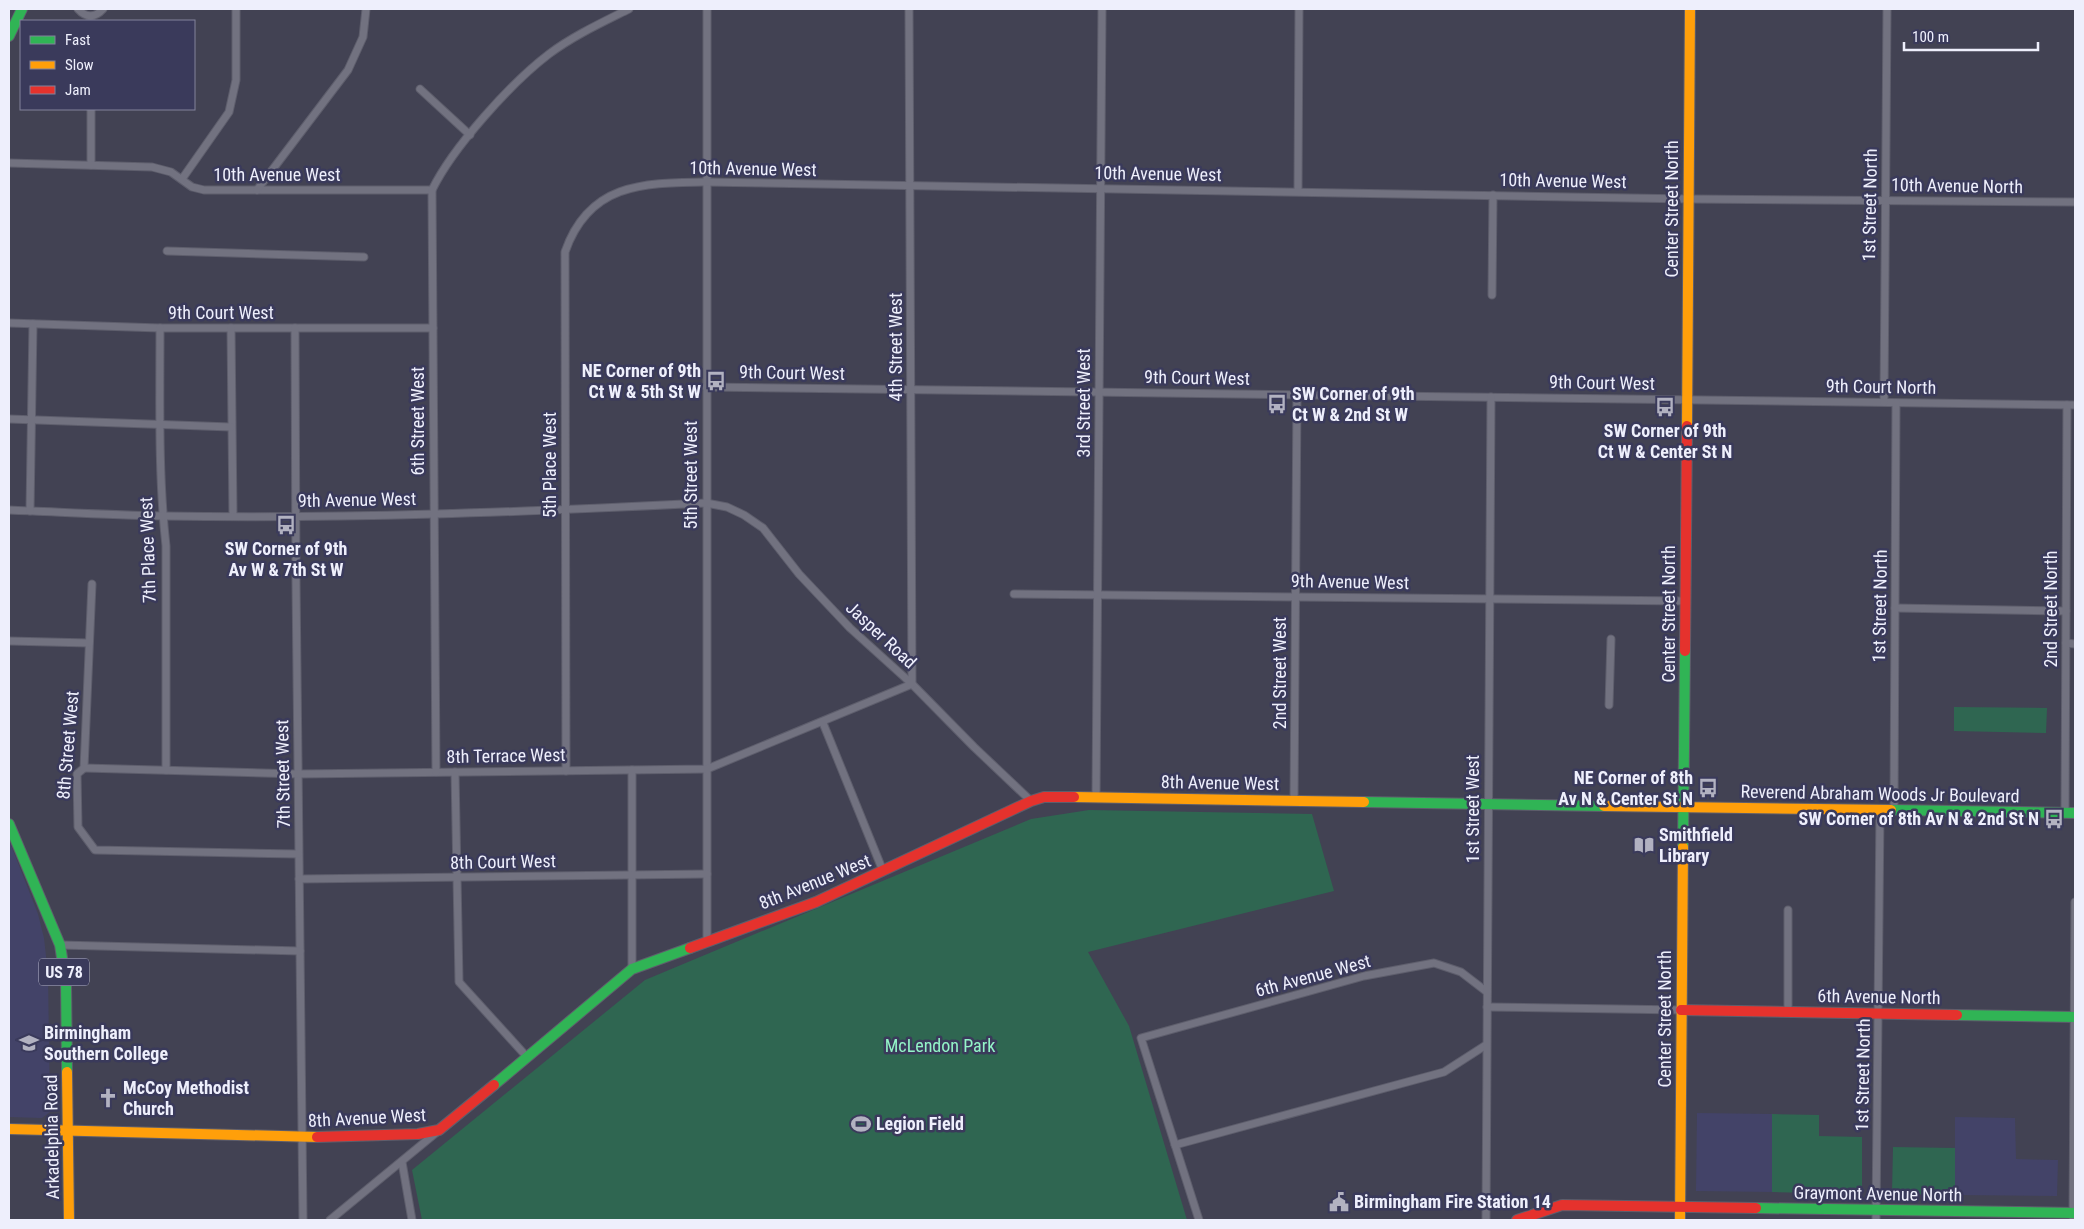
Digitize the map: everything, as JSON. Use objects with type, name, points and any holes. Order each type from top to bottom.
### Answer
[{"type":"main road","points":[[9,36],[22,9]]},
{"type":"main road","name":"Center Street North","points":[[1680,1220],[1690,9]]},
{"type":"main road","name":"8th Avenue West","points":[[9,1130],[302,1138],[418,1134],[439,1130],[632,969],[816,902],[1031,800],[1044,797],[1684,807]]},
{"type":"main road","name":"Reverend Abraham Woods Jr Boulevard","points":[[1684,807],[2070,813]]},
{"type":"main road","name":"Arkadelphia Road","points":[[9,824],[60,945],[66,983],[69,1220]]},
{"type":"main road","name":"6th Avenue North","points":[[1681,1010],[2075,1017]]},
{"type":"main road","name":"Graymont Avenue North","points":[[1517,1220],[1562,1205],[1680,1207],[1876,1215],[2074,1215]]},
{"type":"street","points":[[78,9],[90,19],[103,9]]},
{"type":"street","points":[[182,179],[229,112],[236,80],[236,9]]},
{"type":"street","points":[[257,190],[348,70],[363,37],[366,9]]},
{"type":"street","points":[[432,190],[439,176],[470,135],[518,80],[549,54],[583,32],[628,9]]},
{"type":"street","name":"5th Street West","points":[[707,9],[707,942]]},
{"type":"street","name":"4th Street West","points":[[909,9],[912,684]]},
{"type":"street","name":"3rd Street West","points":[[1096,798],[1102,9]]},
{"type":"street","points":[[1298,191],[1299,9]]},
{"type":"street","name":"1st Street North","points":[[1884,402],[1887,9]]},
{"type":"street","points":[[420,90],[470,135]]},
{"type":"street","points":[[91,110],[91,165]]},
{"type":"street","name":"10th Avenue West","points":[[9,163],[152,167],[170,172],[192,187],[204,190],[432,190]]},
{"type":"street","name":"10th Avenue West","points":[[627,189],[650,183],[706,182],[1688,198]]},
{"type":"street","name":"5th Place West","points":[[566,771],[565,252],[570,237],[583,217],[594,207],[627,189]]},
{"type":"street","name":"6th Street West","points":[[432,190],[436,772]]},
{"type":"street","points":[[1492,295],[1493,194]]},
{"type":"street","name":"10th Avenue North","points":[[1688,198],[2075,202]]},
{"type":"street","points":[[167,251],[364,257]]},
{"type":"street","name":"9th Court West","points":[[9,323],[160,328],[433,328]]},
{"type":"street","points":[[30,511],[33,324]]},
{"type":"street","name":"7th Place West","points":[[160,328],[162,516],[166,546],[166,770]]},
{"type":"street","points":[[231,328],[233,516]]},
{"type":"street","name":"7th Street West","points":[[296,328],[298,854],[303,1220]]},
{"type":"street","name":"9th Court West","points":[[706,386],[1687,400]]},
{"type":"street","name":"2nd Street West","points":[[1294,801],[1296,394]]},
{"type":"street","name":"1st Street West","points":[[1486,1220],[1491,397]]},
{"type":"street","name":"9th Court North","points":[[1687,400],[2075,405]]},
{"type":"street","name":"1st Street North","points":[[1894,810],[1896,402]]},
{"type":"street","name":"2nd Street North","points":[[2067,405],[2066,764],[2070,813]]},
{"type":"street","points":[[9,419],[231,427]]},
{"type":"street","name":"9th Avenue West","points":[[9,510],[162,516],[434,515],[706,504]]},
{"type":"street","name":"Jasper Road","points":[[706,504],[727,507],[744,515],[763,528],[798,574],[844,622],[912,684],[1031,800]]},
{"type":"street","name":"8th Street West","points":[[92,584],[84,768],[77,774],[78,826],[95,850],[298,854]]},
{"type":"street","name":"9th Avenue West","points":[[1014,594],[1685,602]]},
{"type":"street","points":[[1895,608],[2066,611]]},
{"type":"street","points":[[1609,705],[1611,639]]},
{"type":"street","points":[[9,641],[89,644]]},
{"type":"street","points":[[2066,644],[2075,644]]},
{"type":"street","name":"8th Terrace West","points":[[84,768],[298,774],[707,769],[823,723],[912,684]]},
{"type":"street","points":[[823,723],[883,871]]},
{"type":"street","points":[[2066,764],[2075,764]]},
{"type":"street","points":[[632,770],[632,969]]},
{"type":"street","points":[[455,772],[458,982],[527,1057]]},
{"type":"street","name":"1st Street North","points":[[1876,1215],[1880,810]]},
{"type":"street","name":"8th Court West","points":[[299,879],[707,874]]},
{"type":"street","points":[[2074,1215],[2075,902]]},
{"type":"street","points":[[1788,910],[1788,1012]]},
{"type":"street","points":[[60,945],[300,951]]},
{"type":"street","name":"6th Avenue West","points":[[1175,1145],[1141,1038],[1364,976],[1434,963],[1461,972],[1487,992]]},
{"type":"street","points":[[1487,1007],[1681,1010]]},
{"type":"street","points":[[1199,1220],[1175,1145],[1444,1072],[1486,1045]]},
{"type":"street","points":[[330,1220],[439,1130]]},
{"type":"street","points":[[402,1162],[412,1220]]},
{"type":"shaded area","name":"Birmingham Southern College","points":[[9,840],[38,914],[44,938],[48,974],[50,1112],[42,1118],[9,1117]]},
{"type":"shaded area","points":[[1697,1113],[1772,1114],[1772,1192],[1696,1191]]},
{"type":"shaded area","points":[[1955,1117],[2015,1118],[2016,1159],[2058,1160],[2057,1196],[1955,1195]]},
{"type":"green space","points":[[1954,707],[2047,708],[2046,733],[1954,731]]},
{"type":"green space","name":"McLendon Park","points":[[1089,810],[1312,814],[1334,891],[1088,952],[1129,1026],[1187,1220],[422,1220],[412,1170],[645,980],[1031,819]]},
{"type":"green space","points":[[1772,1114],[1819,1115],[1819,1136],[1862,1137],[1862,1194],[1772,1192]]},
{"type":"green space","points":[[1893,1147],[1955,1148],[1955,1195],[1892,1194]]},
{"type":"traffic: fast","points":[[9,36],[22,9]]},
{"type":"traffic: fast","points":[[1683,847],[1685,651]]},
{"type":"traffic: fast","points":[[1364,802],[1604,806]]},
{"type":"traffic: fast","points":[[1891,810],[2075,813]]},
{"type":"traffic: fast","points":[[9,824],[60,945],[66,983],[67,1072]]},
{"type":"traffic: fast","points":[[494,1085],[632,969],[690,948]]},
{"type":"traffic: fast","points":[[1957,1015],[2075,1017]]},
{"type":"traffic: fast","points":[[1756,1208],[2075,1213]]},
{"type":"traffic: slow","points":[[1687,426],[1690,9]]},
{"type":"traffic: slow","points":[[1074,797],[1364,802]]},
{"type":"traffic: slow","points":[[1604,806],[1891,810]]},
{"type":"traffic: slow","points":[[1680,1220],[1683,847]]},
{"type":"traffic: slow","points":[[67,1072],[69,1220]]},
{"type":"traffic: slow","points":[[9,1129],[317,1137]]},
{"type":"traffic: jam","points":[[1685,651],[1687,426]]},
{"type":"traffic: jam","points":[[690,948],[816,902],[1031,801],[1044,797],[1074,797]]},
{"type":"traffic: jam","points":[[1681,1010],[1957,1015]]},
{"type":"traffic: jam","points":[[317,1137],[418,1134],[439,1130],[494,1085]]},
{"type":"traffic: jam","points":[[1517,1220],[1562,1205],[1756,1208]]},
{"type":"place","name":"NE Corner of 9th Ct W & 5th St W","points":[[716,381]]},
{"type":"place","name":"SW Corner of 9th Ct W & 2nd St W","points":[[1277,404]]},
{"type":"place","name":"SW Corner of 9th Ct W & Center St N","points":[[1665,407]]},
{"type":"place","name":"SW Corner of 9th Av W & 7th St W","points":[[286,525]]},
{"type":"place","name":"NE Corner of 8th Av N & Center St N","points":[[1708,788]]},
{"type":"place","name":"SW Corner of 8th Av N & 2nd St N","points":[[2054,819]]},
{"type":"place","name":"Smithfield Library","points":[[1644,845]]},
{"type":"place","name":"Birmingham Southern College","points":[[29,1043]]},
{"type":"place","name":"McCoy Methodist Church","points":[[108,1098]]},
{"type":"place","name":"Legion Field","points":[[861,1124]]},
{"type":"place","name":"Birmingham Fire Station 14","points":[[1339,1202]]}]
